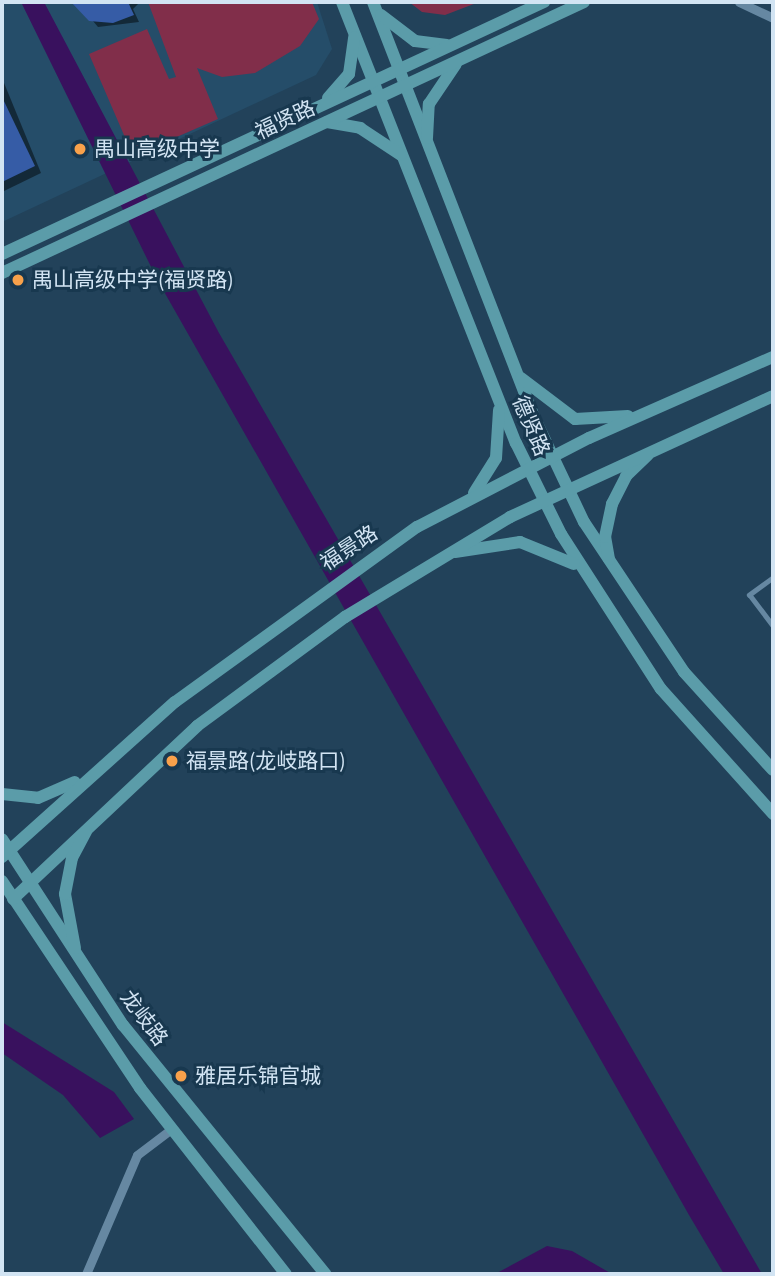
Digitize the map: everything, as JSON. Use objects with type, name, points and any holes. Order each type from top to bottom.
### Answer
[{"type":"street","name":"德贤路","points":[[342,2],[499,399],[544,500],[583,573],[662,689],[773,814]]},
{"type":"street","name":"福贤路","points":[[2,254],[544,2]]},
{"type":"street","name":"福贤路","points":[[2,273],[584,2]]},
{"type":"street","points":[[739,2],[773,18]]},
{"type":"street","name":"德贤路","points":[[374,5],[518,375],[567,488],[610,566],[684,672],[773,771]]},
{"type":"street","points":[[374,5],[415,41],[451,45]]},
{"type":"street","points":[[320,106],[349,74],[354,31]]},
{"type":"street","points":[[428,149],[429,104],[468,57]]},
{"type":"street","points":[[327,122],[360,128],[403,157]]},
{"type":"street","name":"福景路","points":[[5,854],[104,762],[327,586],[470,497],[773,357]]},
{"type":"street","points":[[518,375],[553,408],[575,419],[645,414]]},
{"type":"street","points":[[13,899],[27,882],[97,816],[197,726],[345,617],[438,557],[567,488],[773,396]]},
{"type":"street","points":[[470,497],[496,458],[499,399]]},
{"type":"street","points":[[610,566],[605,537],[619,487],[659,446]]},
{"type":"street","points":[[438,557],[520,542],[568,558],[583,573]]},
{"type":"street","points":[[2,794],[29,799],[51,794],[104,762]]},
{"type":"street","points":[[79,962],[65,894],[72,858],[97,816]]},
{"type":"street","name":"龙岐路","points":[[2,839],[5,854],[27,882],[79,962],[325,1274]]},
{"type":"street","name":"龙岐路","points":[[2,881],[170,1130],[286,1274]]},
{"type":"street","points":[[86,1274],[132,1164],[170,1130]]},
{"type":"lane","points":[[773,578],[750,595],[773,626]]},
{"type":"shaded area","name":"禺山高级中学","points":[[2,2],[317,2],[332,49],[316,75],[2,222]]},
{"type":"shaded area","points":[[21,2],[44,2],[219,333],[762,1274],[724,1274],[689,1215],[158,281]]},
{"type":"shaded area","points":[[148,2],[312,2],[319,19],[300,46],[255,73],[222,77],[197,68],[218,119],[133,156],[89,54],[147,29],[169,79],[176,77]]},
{"type":"shaded area","points":[[409,2],[479,2],[445,15],[422,12]]},
{"type":"shaded area","points":[[2,1022],[114,1092],[134,1119],[100,1138],[63,1095],[2,1053]]},
{"type":"shaded area","points":[[547,1246],[572,1251],[612,1274],[495,1274]]},
{"type":"building","points":[[71,2],[128,2],[134,15],[113,23],[89,21]]},
{"type":"building","points":[[2,97],[35,166],[2,182]]},
{"type":"place","name":"禺山高级中学","points":[[80,149]]},
{"type":"place","name":"禺山高级中学(福贤路)","points":[[18,280]]},
{"type":"place","name":"福景路(龙岐路口)","points":[[172,761]]},
{"type":"place","name":"雅居乐锦官城","points":[[181,1076]]}]
